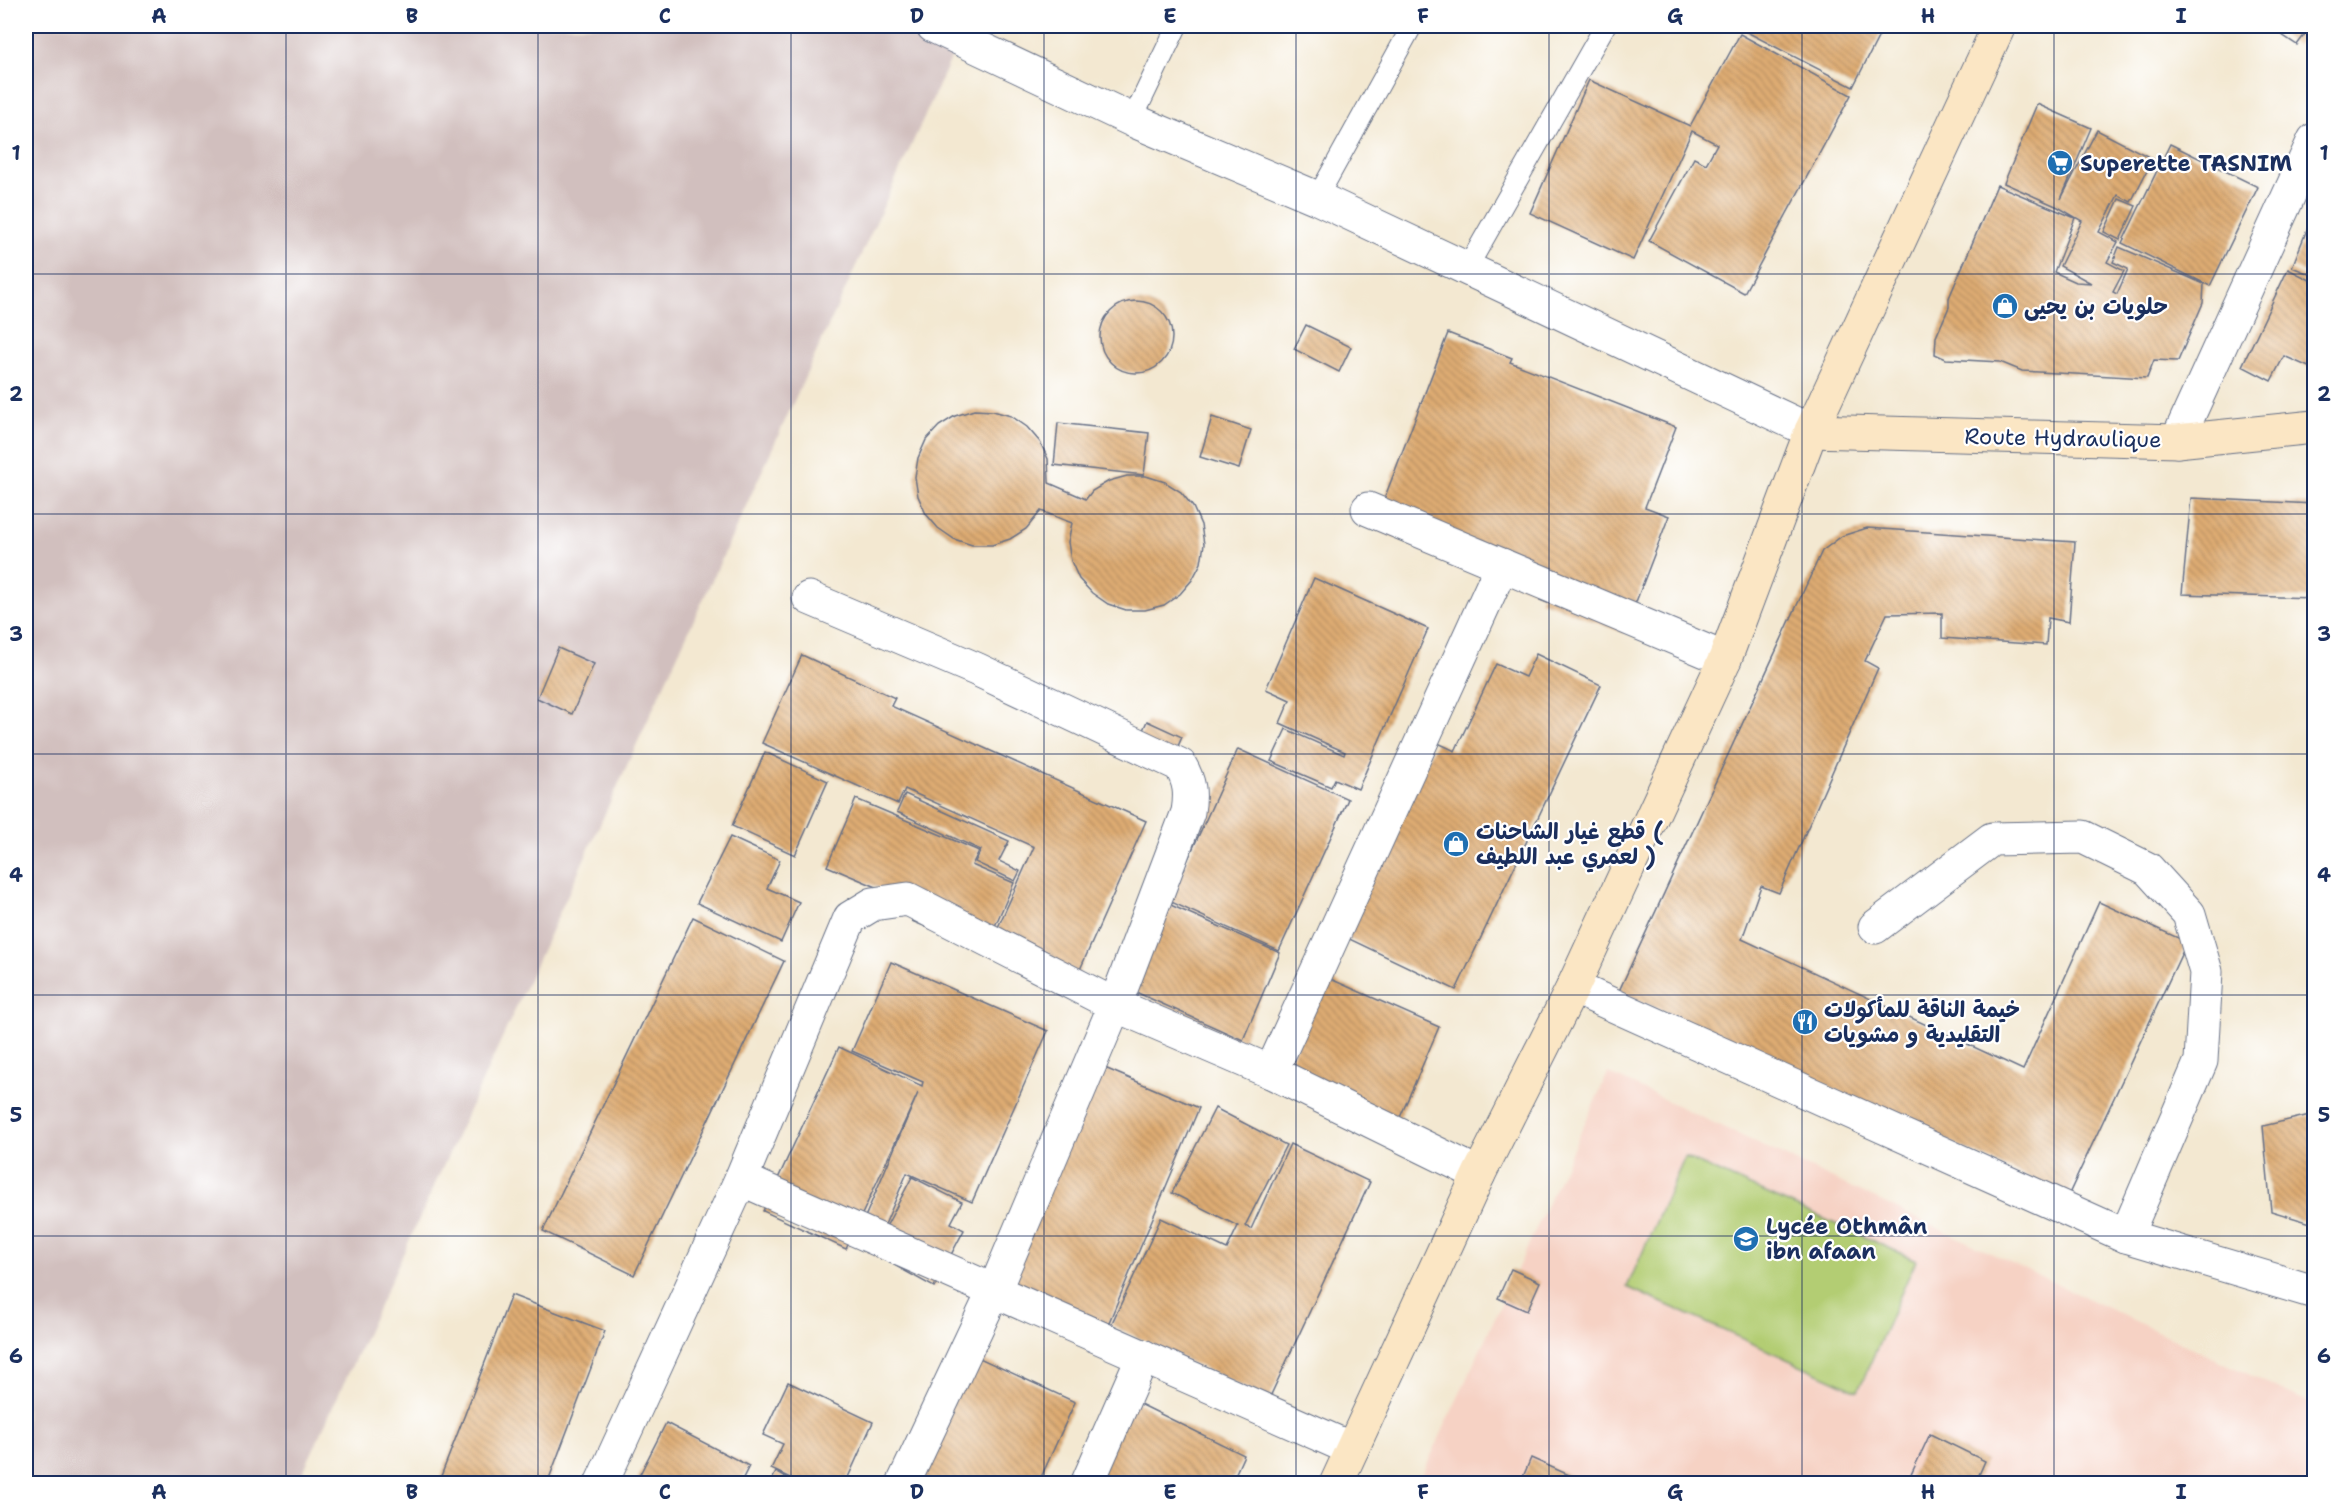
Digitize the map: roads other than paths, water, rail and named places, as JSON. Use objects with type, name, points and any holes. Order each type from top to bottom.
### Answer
[{"type":"main road","points":[[1336,1484],[1479,1174],[1573,987],[1725,658],[1811,431],[1996,26]]},
{"type":"main road","name":"Route Hydraulique","points":[[1811,431],[2177,441],[2314,427]]},
{"type":"street","points":[[933,26],[970,34],[1132,120],[1317,198],[1811,431]]},
{"type":"street","points":[[2177,441],[2314,140]]},
{"type":"street","points":[[1368,508],[1725,658]]},
{"type":"street","points":[[1271,1072],[1502,565]]},
{"type":"street","points":[[809,598],[976,669],[1180,765],[1189,780],[1191,796],[1188,812],[1115,1005],[995,1289],[903,1484]]},
{"type":"street","points":[[1875,927],[1992,839],[2083,837],[2148,869],[2189,915],[2206,972],[2201,1061],[2126,1236]]},
{"type":"street","points":[[601,1484],[741,1179],[850,918],[873,904],[908,899],[1115,1005],[1271,1072],[1479,1174]]},
{"type":"street","points":[[1573,987],[2126,1236],[2314,1292]]},
{"type":"street","points":[[741,1179],[995,1289],[1352,1449]]},
{"type":"street","points":[[1088,1484],[1143,1356]]},
{"type":"lane","points":[[1132,120],[1177,26]]},
{"type":"lane","points":[[1317,198],[1412,26]]},
{"type":"lane","points":[[1466,270],[1605,26]]},
{"type":"place","name":"Superette TASNIM","points":[[2060,163]]},
{"type":"place","name":"حلويات بن يحيى","points":[[2005,306]]},
{"type":"place","name":"قطع غيار الشاحنات ( لعمري عبد اللطيف )","points":[[1456,844]]},
{"type":"place","name":"خيمة الناقة للمأكولات التقليدية و مشويات","points":[[1805,1022]]},
{"type":"place","name":"Lycée Othmân ibn afaan","points":[[1746,1239]]}]
